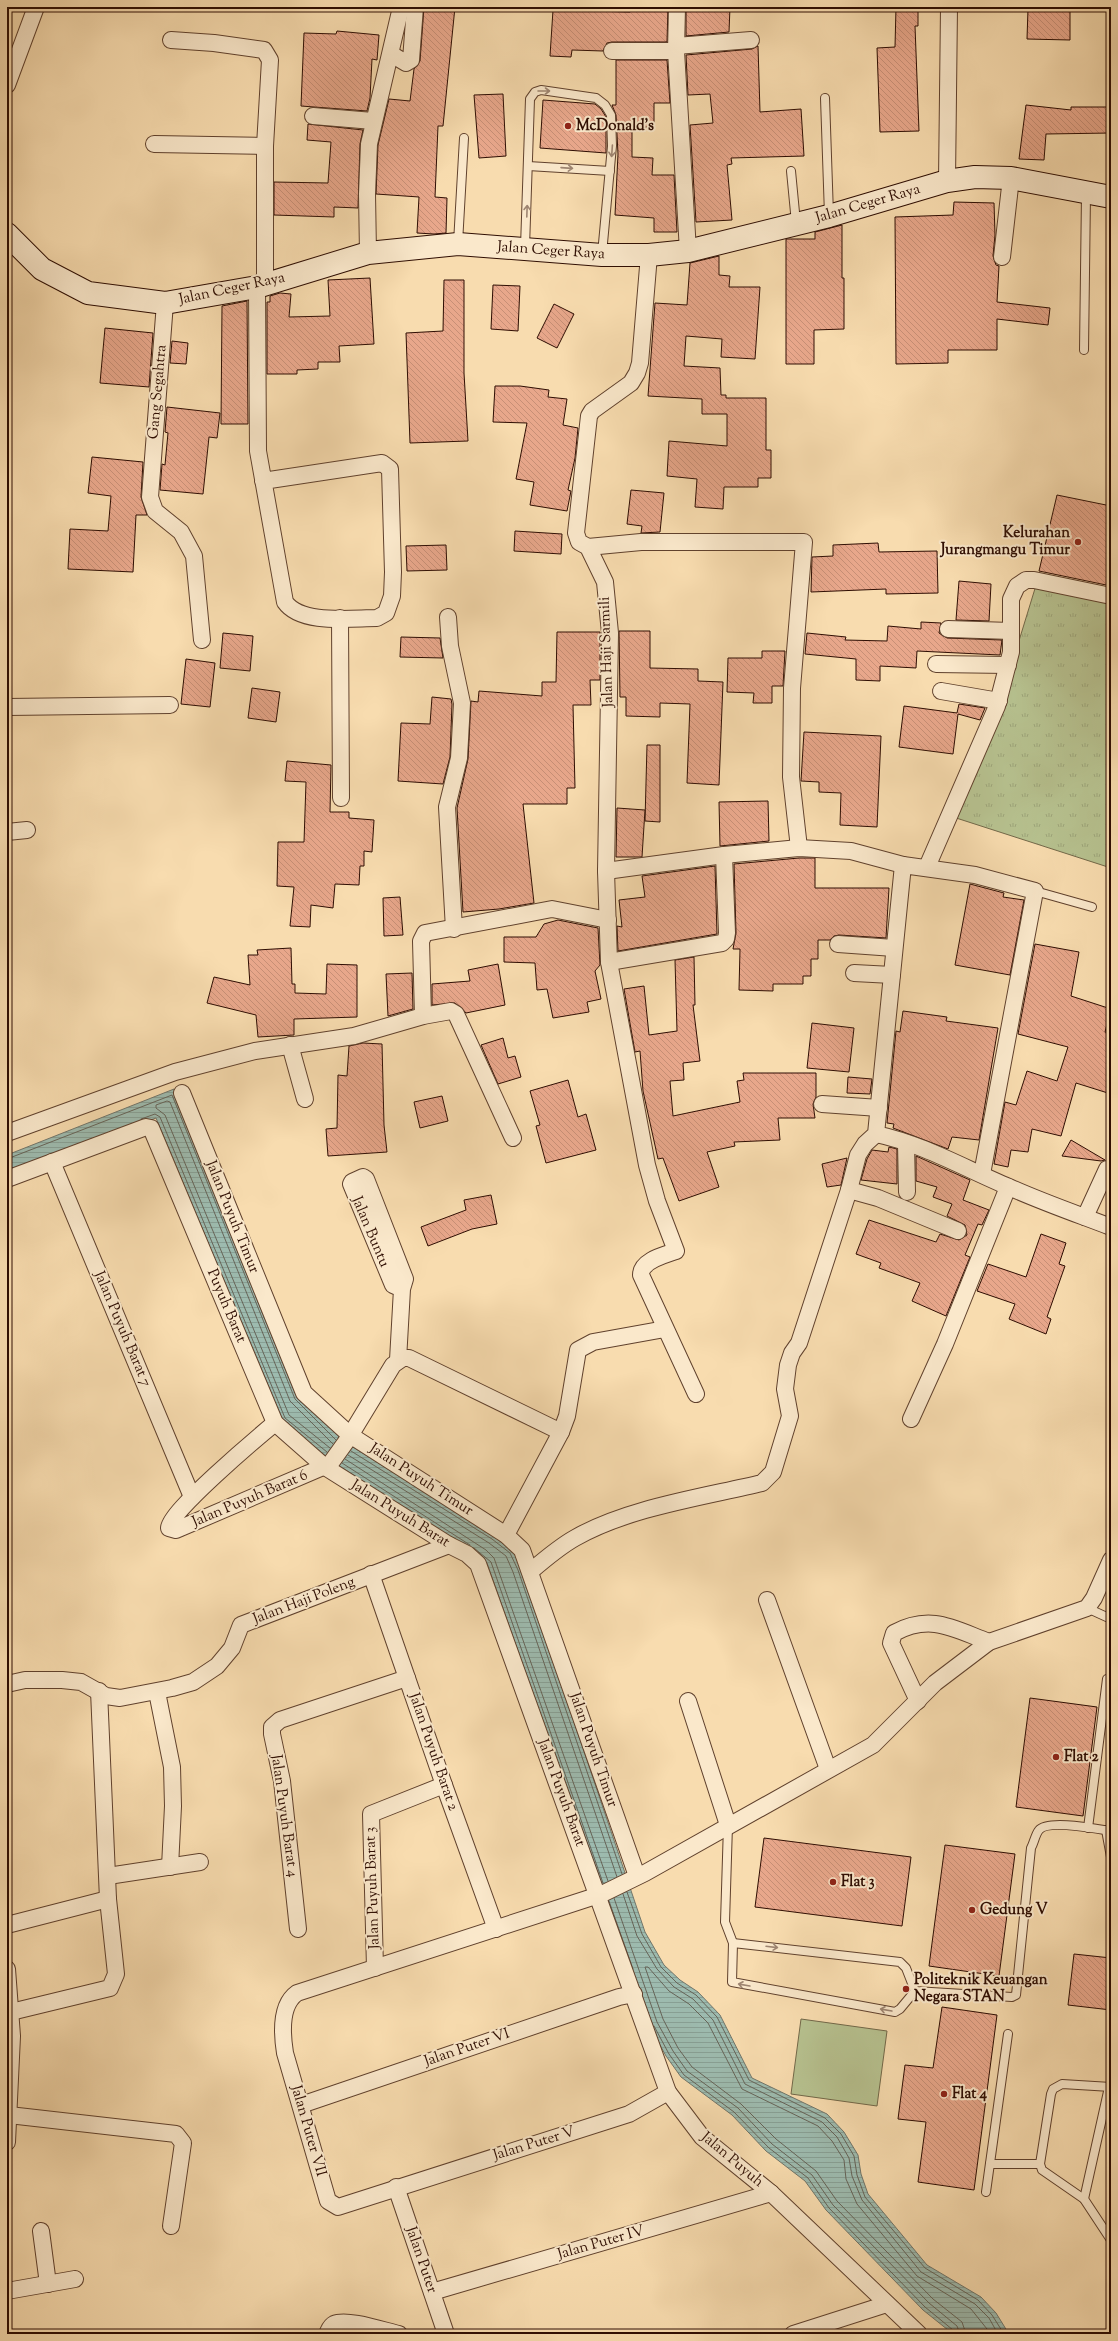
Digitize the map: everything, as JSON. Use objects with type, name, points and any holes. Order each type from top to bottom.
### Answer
[{"type":"main road","name":"Jalan Ceger Raya","points":[[7,234],[42,269],[88,293],[165,303],[261,285],[368,253],[458,244],[602,255],[649,255],[688,251],[829,216],[947,181],[975,177],[1011,178],[1086,191],[1111,197]]},
{"type":"street","points":[[7,84],[36,7]]},
{"type":"street","points":[[368,253],[367,194],[370,144],[401,7]]},
{"type":"street","points":[[390,54],[406,63],[411,60],[415,7]]},
{"type":"street","points":[[677,7],[676,49],[688,251]]},
{"type":"street","points":[[947,181],[949,7]]},
{"type":"street","points":[[171,40],[214,42],[264,50],[270,60],[265,146],[258,450],[263,481],[285,602],[289,608],[299,614],[340,618],[377,618],[386,613],[390,606],[393,572],[390,469],[382,463],[263,481]]},
{"type":"street","points":[[612,51],[676,49],[751,40]]},
{"type":"street","points":[[313,116],[374,121]]},
{"type":"street","points":[[154,144],[265,146]]},
{"type":"street","points":[[1002,257],[1011,178]]},
{"type":"street","name":"Jalan Haji Sarmili","points":[[649,255],[640,363],[637,373],[631,383],[592,411],[587,422],[576,533],[579,542],[588,548],[605,582],[610,633],[606,871],[609,962],[634,1105],[647,1165],[657,1201],[676,1251],[655,1259],[641,1271],[665,1329]]},
{"type":"street","name":"Gang Segahtra","points":[[165,303],[151,480],[151,504],[155,511],[181,532],[194,556],[202,640]]},
{"type":"street","points":[[588,548],[641,542],[804,542],[792,688],[791,777],[799,848]]},
{"type":"street","points":[[927,867],[999,701],[1011,652],[1011,599],[1017,586],[1026,580],[1034,580],[1111,596]]},
{"type":"street","points":[[448,617],[450,646],[462,703],[459,758],[447,807],[454,929]]},
{"type":"street","points":[[340,618],[341,798]]},
{"type":"street","points":[[948,629],[1011,631]]},
{"type":"street","points":[[936,664],[1008,665]]},
{"type":"street","points":[[940,691],[999,701]]},
{"type":"street","points":[[7,707],[170,705]]},
{"type":"street","points":[[7,832],[27,830]]},
{"type":"street","points":[[606,871],[724,855],[799,848],[851,850],[903,865],[927,867],[975,875],[1035,891],[982,1174]]},
{"type":"street","points":[[609,962],[722,943],[726,939],[727,933],[724,855]]},
{"type":"street","points":[[531,1571],[576,1537],[602,1526],[638,1513],[762,1484],[774,1472],[790,1416],[785,1389],[788,1365],[792,1353],[799,1343],[849,1190],[858,1155],[865,1144],[876,1134],[903,865]]},
{"type":"street","points":[[423,1016],[421,941],[426,933],[454,929],[552,909],[608,920]]},
{"type":"street","points":[[838,944],[894,948]]},
{"type":"street","points":[[854,973],[892,975]]},
{"type":"street","points":[[7,1132],[175,1072],[255,1051],[354,1036],[423,1016],[451,1011],[456,1014],[513,1138]]},
{"type":"street","points":[[290,1046],[305,1099]]},
{"type":"street","name":"Jalan Puyuh Timur","points":[[182,1093],[304,1393],[349,1437],[506,1535],[522,1550],[531,1571],[635,1878]]},
{"type":"street","points":[[822,1104],[879,1108]]},
{"type":"street","name":"Puyuh Barat","points":[[52,1162],[146,1127],[151,1128],[275,1423],[327,1466]]},
{"type":"street","points":[[876,1134],[906,1143],[982,1174],[1008,1187],[1111,1227]]},
{"type":"street","points":[[906,1143],[907,1192]]},
{"type":"street","points":[[7,1179],[52,1162]]},
{"type":"street","name":"Jalan Puyuh Barat 7","points":[[52,1162],[192,1497]]},
{"type":"street","points":[[1085,1217],[1107,1169]]},
{"type":"street","name":"Jalan Buntu","points":[[398,1360],[402,1289],[405,1279],[366,1179],[363,1177],[350,1184],[393,1285],[402,1289]]},
{"type":"street","points":[[911,1419],[945,1344],[1008,1187]]},
{"type":"street","points":[[849,1190],[878,1198],[958,1231]]},
{"type":"street","points":[[506,1535],[561,1432],[567,1416],[578,1350],[593,1342],[665,1329],[696,1394]]},
{"type":"street","points":[[327,1466],[349,1437],[393,1365],[398,1360],[409,1358],[561,1432]]},
{"type":"street","points":[[192,1497],[275,1423]]},
{"type":"street","name":"Jalan Puyuh Barat 6","points":[[192,1497],[170,1520],[169,1528],[176,1530],[327,1466]]},
{"type":"street","name":"Jalan Puyuh Barat","points":[[327,1466],[448,1545],[467,1554],[478,1564],[600,1895]]},
{"type":"street","name":"Jalan Haji Poleng","points":[[7,1684],[25,1680],[62,1680],[81,1682],[106,1696],[120,1698],[157,1692],[193,1682],[218,1666],[232,1648],[240,1625],[448,1545]]},
{"type":"street","points":[[375,1968],[600,1895],[635,1878],[728,1824],[873,1745],[935,1683],[989,1642],[1087,1608],[1094,1598],[1111,1560]]},
{"type":"street","name":"Jalan Puyuh Barat 2","points":[[371,1574],[444,1785],[496,1929]]},
{"type":"street","points":[[767,1600],[828,1769]]},
{"type":"street","points":[[918,1701],[891,1643],[894,1634],[922,1622],[936,1623],[989,1642]]},
{"type":"street","name":"Jalan Puyuh Barat 4","points":[[298,1929],[282,1781],[272,1734],[272,1727],[280,1720],[407,1678]]},
{"type":"street","points":[[11,2012],[110,1988],[116,1974],[108,1899],[99,1691]]},
{"type":"street","points":[[157,1692],[172,1767],[173,1806],[170,1867]]},
{"type":"street","points":[[688,1701],[728,1824]]},
{"type":"street","name":"Jalan Puyuh Barat 3","points":[[375,1968],[371,1814],[444,1785]]},
{"type":"street","points":[[108,1876],[200,1862]]},
{"type":"street","name":"Jalan Puyuh","points":[[600,1895],[668,2092],[702,2137],[771,2193],[919,2334]]},
{"type":"street","points":[[7,1925],[108,1899]]},
{"type":"street","name":"Jalan Puter VII","points":[[375,1968],[297,1994],[291,1998],[287,2005],[283,2037],[285,2053],[328,2201],[332,2205],[338,2207],[396,2187]]},
{"type":"street","points":[[7,1969],[12,2036],[7,2142]]},
{"type":"street","name":"Jalan Puter VI","points":[[301,2105],[619,1997],[634,1994]]},
{"type":"street","name":"Jalan Puter V","points":[[396,2187],[629,2114],[668,2092]]},
{"type":"street","points":[[9,2115],[176,2134],[183,2144],[171,2226]]},
{"type":"street","name":"Jalan Puter","points":[[396,2187],[446,2334]]},
{"type":"street","name":"Jalan Puter IV","points":[[432,2292],[771,2193]]},
{"type":"street","points":[[41,2231],[48,2284]]},
{"type":"street","points":[[7,2291],[75,2279]]},
{"type":"street","points":[[793,2334],[887,2304]]},
{"type":"street","points":[[332,2328],[349,2323],[399,2334]]},
{"type":"lane","points":[[525,250],[530,99],[535,92],[541,90],[596,98],[605,105],[613,124],[602,255]]},
{"type":"lane","points":[[825,98],[829,216]]},
{"type":"lane","points":[[458,244],[464,138]]},
{"type":"lane","points":[[528,166],[610,171]]},
{"type":"lane","points":[[791,171],[796,224]]},
{"type":"lane","points":[[1084,350],[1086,191]]},
{"type":"lane","points":[[1035,891],[1092,907]]},
{"type":"lane","points":[[1087,1608],[1111,1619]]},
{"type":"lane","points":[[1088,1828],[1107,1679]]},
{"type":"lane","points":[[728,1824],[725,1922],[733,1943],[731,1979],[735,1983],[895,2012],[900,2009],[915,1991]]},
{"type":"lane","points":[[915,1991],[1012,1997],[1016,1995],[1032,1848],[1039,1830],[1047,1826],[1057,1825],[1108,1830],[1111,1857]]},
{"type":"lane","points":[[733,1943],[900,1962],[906,1968],[915,1991]]},
{"type":"lane","points":[[986,2192],[1008,2034]]},
{"type":"lane","points":[[1084,2199],[1110,2087],[1062,2084],[1053,2089],[1040,2164],[1046,2174],[1084,2199],[1111,2240]]},
{"type":"lane","points":[[990,2164],[1040,2164]]},
{"type":"green space","points":[[1037,582],[1111,599],[1111,868],[950,816],[999,706]]},
{"type":"green space","points":[[801,2019],[887,2031],[877,2106],[791,2094]]},
{"type":"water","points":[[174,1089],[298,1397],[345,1442],[494,1536],[513,1551],[522,1568],[645,1932],[664,1965],[680,1980],[698,1992],[720,2015],[752,2078],[827,2114],[844,2132],[858,2155],[861,2174],[868,2194],[927,2265],[981,2297],[996,2313],[1009,2334],[953,2334],[923,2310],[826,2210],[805,2181],[766,2151],[732,2115],[681,2077],[666,2056],[649,2025],[487,1563],[332,1461],[282,1421],[156,1118],[7,1176],[7,1155]]},
{"type":"building","points":[[424,7],[455,7],[443,126],[438,126],[435,197],[447,198],[446,233],[434,234],[417,233],[419,197],[376,194],[378,145],[389,99],[410,101],[414,69],[420,61]]},
{"type":"building","points":[[630,7],[668,7],[667,42],[612,42],[607,43],[603,51],[572,50],[571,57],[550,56],[553,10],[630,12]]},
{"type":"building","points":[[686,7],[730,7],[729,32],[686,36]]},
{"type":"building","points":[[896,7],[918,7],[918,26],[915,26],[919,131],[880,132],[877,48],[895,47]]},
{"type":"building","points":[[1028,9],[1070,10],[1070,40],[1027,39]]},
{"type":"building","points":[[337,31],[379,35],[377,60],[372,59],[370,98],[367,111],[301,106],[304,33],[336,34]]},
{"type":"building","points":[[758,46],[760,112],[801,109],[804,156],[731,158],[732,164],[727,165],[732,220],[696,222],[690,125],[713,123],[710,94],[688,95],[686,55],[752,49]]},
{"type":"building","points":[[616,60],[667,60],[670,103],[654,103],[654,127],[632,127],[632,157],[653,158],[652,175],[674,175],[677,232],[654,232],[654,218],[615,215],[618,154],[616,115],[612,105],[616,105]]},
{"type":"building","points":[[503,94],[506,156],[479,158],[474,95]]},
{"type":"building","name":"McDonald's","points":[[543,100],[595,104],[601,109],[606,117],[606,153],[540,148]]},
{"type":"building","points":[[1026,105],[1071,110],[1071,107],[1111,107],[1111,133],[1046,134],[1044,160],[1019,159]]},
{"type":"building","points":[[308,124],[363,130],[360,144],[358,208],[334,207],[334,217],[274,215],[274,182],[328,183],[331,142],[307,140]]},
{"type":"building","points":[[954,202],[994,203],[995,235],[993,256],[996,265],[999,266],[997,302],[1050,308],[1048,325],[997,319],[997,350],[948,350],[948,363],[896,364],[895,217],[953,215]]},
{"type":"building","points":[[842,225],[844,329],[814,330],[814,364],[786,364],[786,239],[815,239],[815,232]]},
{"type":"building","points":[[719,256],[719,275],[730,276],[729,287],[760,287],[755,359],[721,357],[722,339],[686,336],[684,366],[720,368],[721,395],[726,395],[726,398],[766,398],[766,450],[771,450],[771,478],[758,478],[758,487],[724,487],[723,509],[695,507],[697,479],[667,476],[669,441],[727,446],[727,414],[702,414],[702,399],[648,396],[655,303],[687,305],[690,263]]},
{"type":"building","points":[[370,278],[374,344],[339,346],[340,362],[318,362],[318,369],[297,370],[297,374],[267,374],[267,302],[270,302],[270,296],[280,293],[291,294],[289,317],[330,316],[328,280]]},
{"type":"building","points":[[444,280],[464,280],[464,373],[468,441],[410,443],[406,333],[443,331]]},
{"type":"building","points":[[493,285],[520,286],[518,331],[491,329]]},
{"type":"building","points":[[247,301],[248,424],[221,424],[222,306]]},
{"type":"building","points":[[554,304],[574,314],[557,348],[537,338]]},
{"type":"building","points":[[105,328],[153,333],[149,387],[100,383]]},
{"type":"building","points":[[172,341],[188,343],[186,364],[170,363]]},
{"type":"building","points":[[495,386],[520,386],[549,390],[548,397],[567,399],[563,425],[578,428],[575,458],[568,490],[571,491],[567,511],[530,505],[534,482],[516,479],[527,423],[493,422]]},
{"type":"building","points":[[167,407],[220,413],[217,438],[209,437],[203,494],[160,490],[162,464],[165,465],[168,433],[165,432]]},
{"type":"building","points":[[92,457],[143,462],[141,497],[147,515],[136,515],[133,572],[68,569],[70,529],[108,531],[111,496],[88,493]]},
{"type":"building","points":[[631,490],[664,493],[660,532],[641,533],[642,526],[627,524]]},
{"type":"building","name":"Kelurahan Jurangmangu Timur","points":[[1057,495],[1111,506],[1111,586],[1039,571]]},
{"type":"building","points":[[515,531],[562,534],[561,554],[514,551]]},
{"type":"building","points":[[878,543],[879,552],[937,551],[938,593],[886,594],[886,589],[811,592],[812,557],[833,556],[833,545]]},
{"type":"building","points":[[446,545],[447,570],[407,571],[406,546]]},
{"type":"building","points":[[959,581],[991,584],[989,621],[956,620]]},
{"type":"building","points":[[921,622],[941,623],[939,633],[947,638],[1002,640],[1000,655],[917,651],[916,668],[880,666],[880,681],[856,680],[856,659],[805,654],[807,633],[846,637],[845,640],[887,641],[888,626],[921,629]]},
{"type":"building","points":[[619,631],[650,631],[650,668],[698,669],[698,681],[723,682],[719,785],[687,783],[690,704],[660,703],[660,717],[626,716],[626,697],[620,697]]},
{"type":"building","points":[[557,632],[600,632],[600,680],[590,680],[591,705],[573,705],[575,788],[567,788],[567,804],[523,804],[534,903],[499,909],[463,912],[457,808],[468,759],[471,701],[478,702],[479,691],[542,696],[542,682],[556,682]]},
{"type":"building","points":[[223,633],[253,636],[250,671],[220,668]]},
{"type":"building","points":[[401,637],[440,638],[443,658],[400,657]]},
{"type":"building","points":[[762,651],[785,651],[783,686],[772,686],[772,703],[753,703],[754,693],[727,692],[728,658],[762,658]]},
{"type":"building","points":[[186,659],[215,663],[210,707],[181,704]]},
{"type":"building","points":[[252,688],[280,692],[276,722],[248,718]]},
{"type":"building","points":[[432,697],[451,699],[452,704],[450,757],[443,784],[398,781],[401,723],[430,724]]},
{"type":"building","points":[[959,704],[985,708],[980,720],[958,714],[953,754],[899,747],[904,706],[957,713]]},
{"type":"building","points":[[804,732],[881,736],[877,827],[840,825],[841,793],[819,792],[819,782],[801,781]]},
{"type":"building","points":[[647,745],[660,745],[660,822],[645,821]]},
{"type":"building","points":[[287,761],[331,765],[330,812],[349,812],[349,818],[374,820],[372,852],[364,851],[364,866],[360,866],[359,885],[335,884],[333,908],[311,905],[310,927],[290,926],[294,887],[277,886],[278,842],[304,842],[306,782],[285,781]]},
{"type":"building","points":[[768,801],[769,841],[720,846],[719,802]]},
{"type":"building","points":[[617,808],[645,810],[642,857],[616,857]]},
{"type":"building","points":[[815,858],[815,888],[889,888],[886,938],[839,935],[834,936],[830,940],[818,940],[818,959],[811,959],[811,976],[803,976],[803,984],[773,984],[773,991],[739,990],[740,949],[733,949],[736,933],[734,864]]},
{"type":"building","points":[[715,866],[717,934],[618,951],[617,926],[622,927],[619,900],[645,897],[642,876]]},
{"type":"building","points":[[970,884],[1004,893],[1003,897],[1024,900],[1010,975],[955,965]]},
{"type":"building","points":[[400,897],[403,935],[384,936],[383,898]]},
{"type":"building","points":[[558,920],[598,928],[600,965],[595,971],[601,999],[587,1002],[589,1012],[553,1018],[547,989],[537,990],[535,963],[504,962],[504,937],[536,937],[544,924]]},
{"type":"building","points":[[1035,944],[1079,952],[1071,996],[1111,1009],[1105,1032],[1111,1034],[1111,1094],[1076,1083],[1061,1136],[1032,1129],[1028,1152],[1011,1150],[1008,1167],[994,1164],[1005,1102],[1016,1105],[1027,1071],[1057,1081],[1068,1047],[1018,1034]]},
{"type":"building","points":[[291,948],[292,984],[295,984],[295,993],[326,994],[327,964],[357,965],[357,1017],[294,1019],[294,1035],[258,1037],[256,1015],[207,1003],[214,977],[250,985],[248,955],[258,955],[257,950]]},
{"type":"building","points":[[694,957],[695,1005],[693,1005],[700,1061],[683,1063],[684,1080],[670,1081],[673,1116],[740,1102],[737,1081],[744,1080],[743,1073],[816,1073],[816,1097],[813,1104],[815,1118],[778,1118],[780,1140],[734,1142],[735,1146],[707,1152],[719,1187],[679,1201],[663,1158],[658,1159],[643,1091],[640,1051],[635,1052],[624,989],[644,986],[649,1035],[677,1031],[675,960]]},
{"type":"building","points":[[498,964],[505,1005],[466,1013],[455,1003],[432,1005],[432,984],[470,981],[468,970]]},
{"type":"building","points":[[412,973],[413,1009],[388,1016],[386,974]]},
{"type":"building","points":[[903,1011],[947,1017],[946,1021],[998,1028],[979,1140],[952,1137],[948,1149],[893,1128],[894,1124],[887,1123],[896,1031],[900,1032]]},
{"type":"building","points":[[812,1023],[854,1028],[849,1072],[807,1068]]},
{"type":"building","points":[[503,1038],[508,1058],[515,1056],[521,1077],[498,1084],[481,1045]]},
{"type":"building","points":[[363,1043],[382,1044],[384,1125],[387,1152],[328,1156],[326,1129],[337,1128],[338,1075],[347,1076],[349,1046]]},
{"type":"building","points":[[848,1077],[872,1079],[870,1094],[847,1093]]},
{"type":"building","points":[[568,1080],[578,1117],[586,1114],[596,1150],[546,1163],[536,1126],[540,1125],[530,1091]]},
{"type":"building","points":[[442,1096],[448,1121],[420,1128],[414,1102]]},
{"type":"building","points":[[1071,1140],[1105,1160],[1101,1161],[1062,1156]]},
{"type":"building","points":[[889,1147],[897,1149],[897,1184],[861,1180],[867,1159],[872,1150],[888,1152]]},
{"type":"building","points":[[916,1156],[970,1180],[963,1200],[989,1210],[982,1225],[978,1224],[965,1255],[970,1257],[946,1316],[912,1301],[920,1283],[879,1268],[881,1263],[856,1254],[869,1220],[936,1242],[940,1234],[959,1240],[967,1235],[965,1225],[947,1216],[952,1204],[933,1197],[937,1187],[916,1181]]},
{"type":"building","points":[[847,1158],[841,1185],[827,1187],[822,1164]]},
{"type":"building","points":[[491,1195],[497,1224],[472,1229],[428,1246],[421,1227],[466,1210],[464,1200]]},
{"type":"building","points":[[1041,1234],[1066,1243],[1059,1264],[1065,1266],[1047,1317],[1051,1319],[1046,1334],[1009,1319],[1015,1304],[977,1291],[988,1264],[1026,1277]]},
{"type":"building","name":"Flat 2","points":[[1030,1698],[1097,1707],[1083,1816],[1016,1807]]},
{"type":"building","name":"Flat 3","points":[[764,1838],[911,1857],[902,1926],[755,1907]]},
{"type":"building","name":"Gedung V","points":[[945,1845],[1015,1854],[999,1976],[929,1966]]},
{"type":"building","points":[[1074,1954],[1111,1958],[1111,2010],[1068,2005]]},
{"type":"building","name":"Flat 4","points":[[942,2007],[997,2015],[974,2190],[918,2182],[926,2122],[898,2119],[905,2065],[933,2068]]},
{"type":"place","name":"McDonald's","points":[[568,126]]},
{"type":"place","name":"Kelurahan Jurangmangu Timur","points":[[1078,542]]},
{"type":"place","name":"Flat 2","points":[[1056,1757]]},
{"type":"place","name":"Flat 3","points":[[833,1882]]},
{"type":"place","name":"Gedung V","points":[[972,1910]]},
{"type":"place","name":"Politeknik Keuangan Negara STAN","points":[[906,1989]]},
{"type":"place","name":"Flat 4","points":[[944,2094]]}]
